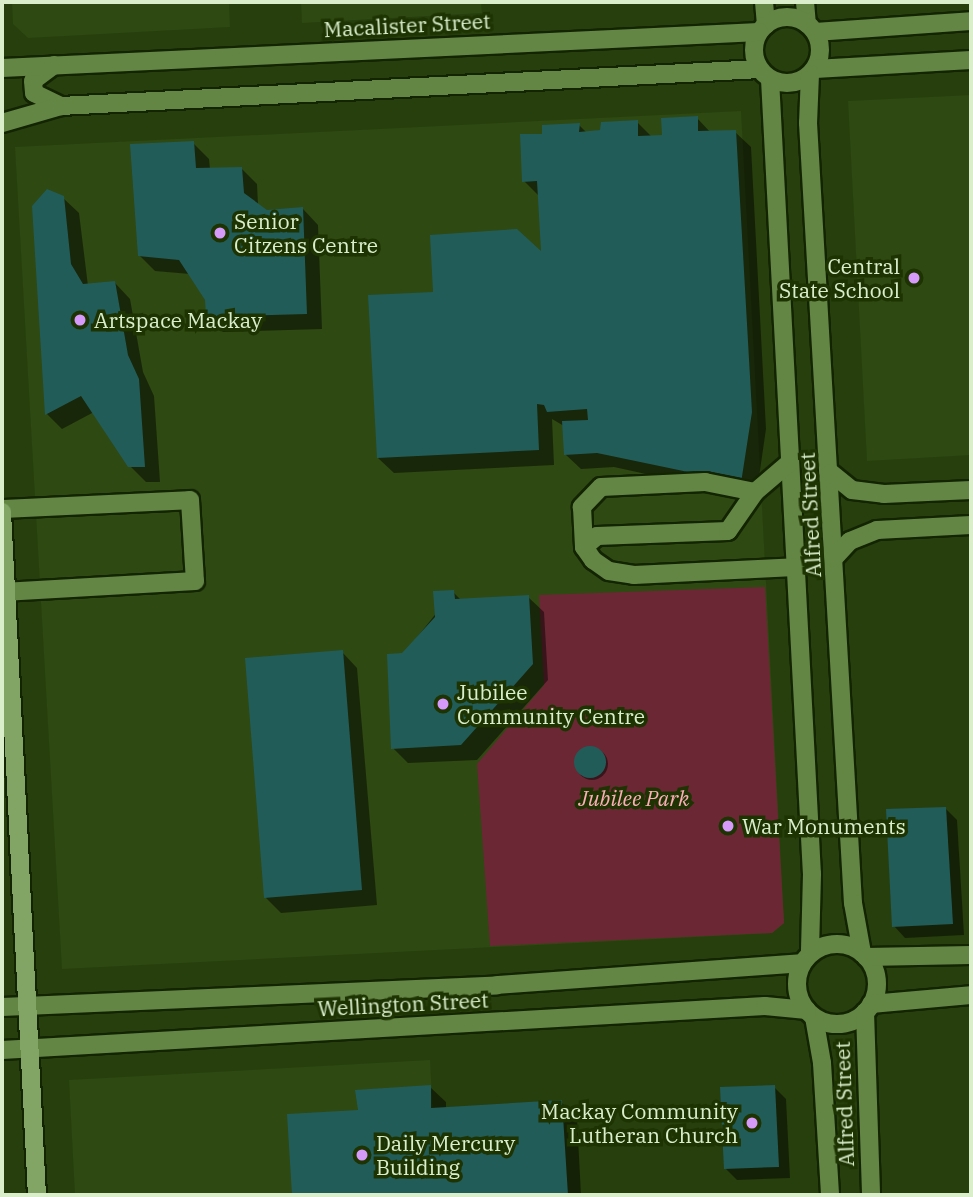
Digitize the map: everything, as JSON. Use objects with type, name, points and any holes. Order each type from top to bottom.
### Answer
[{"type":"main road","points":[[2,511],[25,1005],[37,1195]]},
{"type":"street","points":[[765,2],[762,28],[754,50],[765,74]]},
{"type":"street","points":[[805,2],[820,50],[812,71]]},
{"type":"street","points":[[762,28],[786,17],[811,28],[971,21]]},
{"type":"street","name":"Macalister Street","points":[[2,68],[762,28]]},
{"type":"street","points":[[2,123],[61,106],[765,74],[791,83],[812,71],[971,60]]},
{"type":"street","points":[[58,64],[33,80],[34,93],[61,106]]},
{"type":"street","name":"Alfred Street","points":[[812,71],[808,123],[831,473],[853,903],[864,955]]},
{"type":"street","name":"Alfred Street","points":[[765,74],[812,874],[806,958]]},
{"type":"street","points":[[584,547],[597,536],[728,531],[755,492],[789,463]]},
{"type":"street","points":[[831,473],[852,491],[884,494],[971,490]]},
{"type":"street","points":[[755,492],[705,482],[601,487],[582,507],[584,547],[593,560],[609,571],[634,575],[795,567]]},
{"type":"street","points":[[2,511],[190,500],[195,581],[7,592]]},
{"type":"street","points":[[834,558],[850,541],[877,530],[971,525]]},
{"type":"street","points":[[971,955],[864,955],[831,943],[806,958],[796,982],[810,1014],[835,1024],[868,1008],[971,995]]},
{"type":"street","points":[[864,955],[877,984],[868,1008]]},
{"type":"street","name":"Wellington Street","points":[[2,1007],[497,985],[806,958]]},
{"type":"street","name":"Wellington Street","points":[[2,1050],[770,1006],[810,1014]]},
{"type":"street","name":"Alfred Street","points":[[868,1008],[871,1195]]},
{"type":"street","name":"Alfred Street","points":[[810,1014],[822,1063],[830,1195]]},
{"type":"shaded area","points":[[12,2],[229,2],[230,27],[28,38],[13,24]]},
{"type":"shaded area","points":[[301,2],[481,2],[482,13],[302,23]]},
{"type":"shaded area","name":"Central State School","points":[[971,95],[971,455],[867,461],[848,101]]},
{"type":"shaded area","points":[[741,111],[784,923],[772,933],[62,969],[15,147]]},
{"type":"shaded area","points":[[430,1060],[437,1195],[75,1195],[69,1080]]},
{"type":"green space","name":"Jubilee Park","points":[[765,587],[784,923],[772,933],[490,946],[477,764],[544,685],[539,595]]},
{"type":"building","points":[[698,116],[698,131],[736,130],[752,412],[741,483],[597,453],[564,455],[562,421],[588,420],[587,409],[547,412],[544,405],[537,404],[539,450],[377,458],[368,295],[433,292],[430,235],[517,229],[541,251],[537,181],[522,182],[520,134],[542,134],[542,125],[580,123],[579,132],[600,130],[601,122],[638,120],[638,136],[662,135],[661,118]]},
{"type":"building","name":"Senior Citzens Centre","points":[[194,141],[196,168],[242,167],[244,193],[267,210],[303,207],[307,314],[206,317],[205,300],[179,260],[138,256],[130,144]]},
{"type":"building","name":"Artspace Mackay","points":[[47,189],[64,196],[71,264],[83,284],[115,281],[128,355],[139,379],[145,467],[128,467],[81,396],[45,415],[32,206]]},
{"type":"building","name":"Jubilee Community Centre","points":[[454,590],[455,599],[529,595],[533,664],[461,745],[391,749],[387,654],[402,653],[435,617],[433,591]]},
{"type":"building","points":[[343,650],[362,890],[264,898],[245,658]]},
{"type":"building","points":[[590,746],[601,751],[606,762],[601,773],[590,778],[579,773],[574,762],[579,751]]},
{"type":"building","points":[[946,807],[953,924],[892,927],[886,809]]},
{"type":"building","points":[[431,1085],[431,1108],[562,1100],[568,1195],[292,1195],[287,1114],[358,1110],[355,1090]]},
{"type":"building","points":[[775,1085],[779,1167],[724,1169],[720,1087]]},
{"type":"place","name":"Senior Citzens Centre","points":[[220,233]]},
{"type":"place","name":"Central State School","points":[[914,278]]},
{"type":"place","name":"Artspace Mackay","points":[[80,320]]},
{"type":"place","name":"Jubilee Community Centre","points":[[443,704]]},
{"type":"place","name":"War Monuments","points":[[728,826]]},
{"type":"place","name":"Mackay Community Lutheran Church","points":[[752,1123]]},
{"type":"place","name":"Daily Mercury Building","points":[[362,1155]]}]
